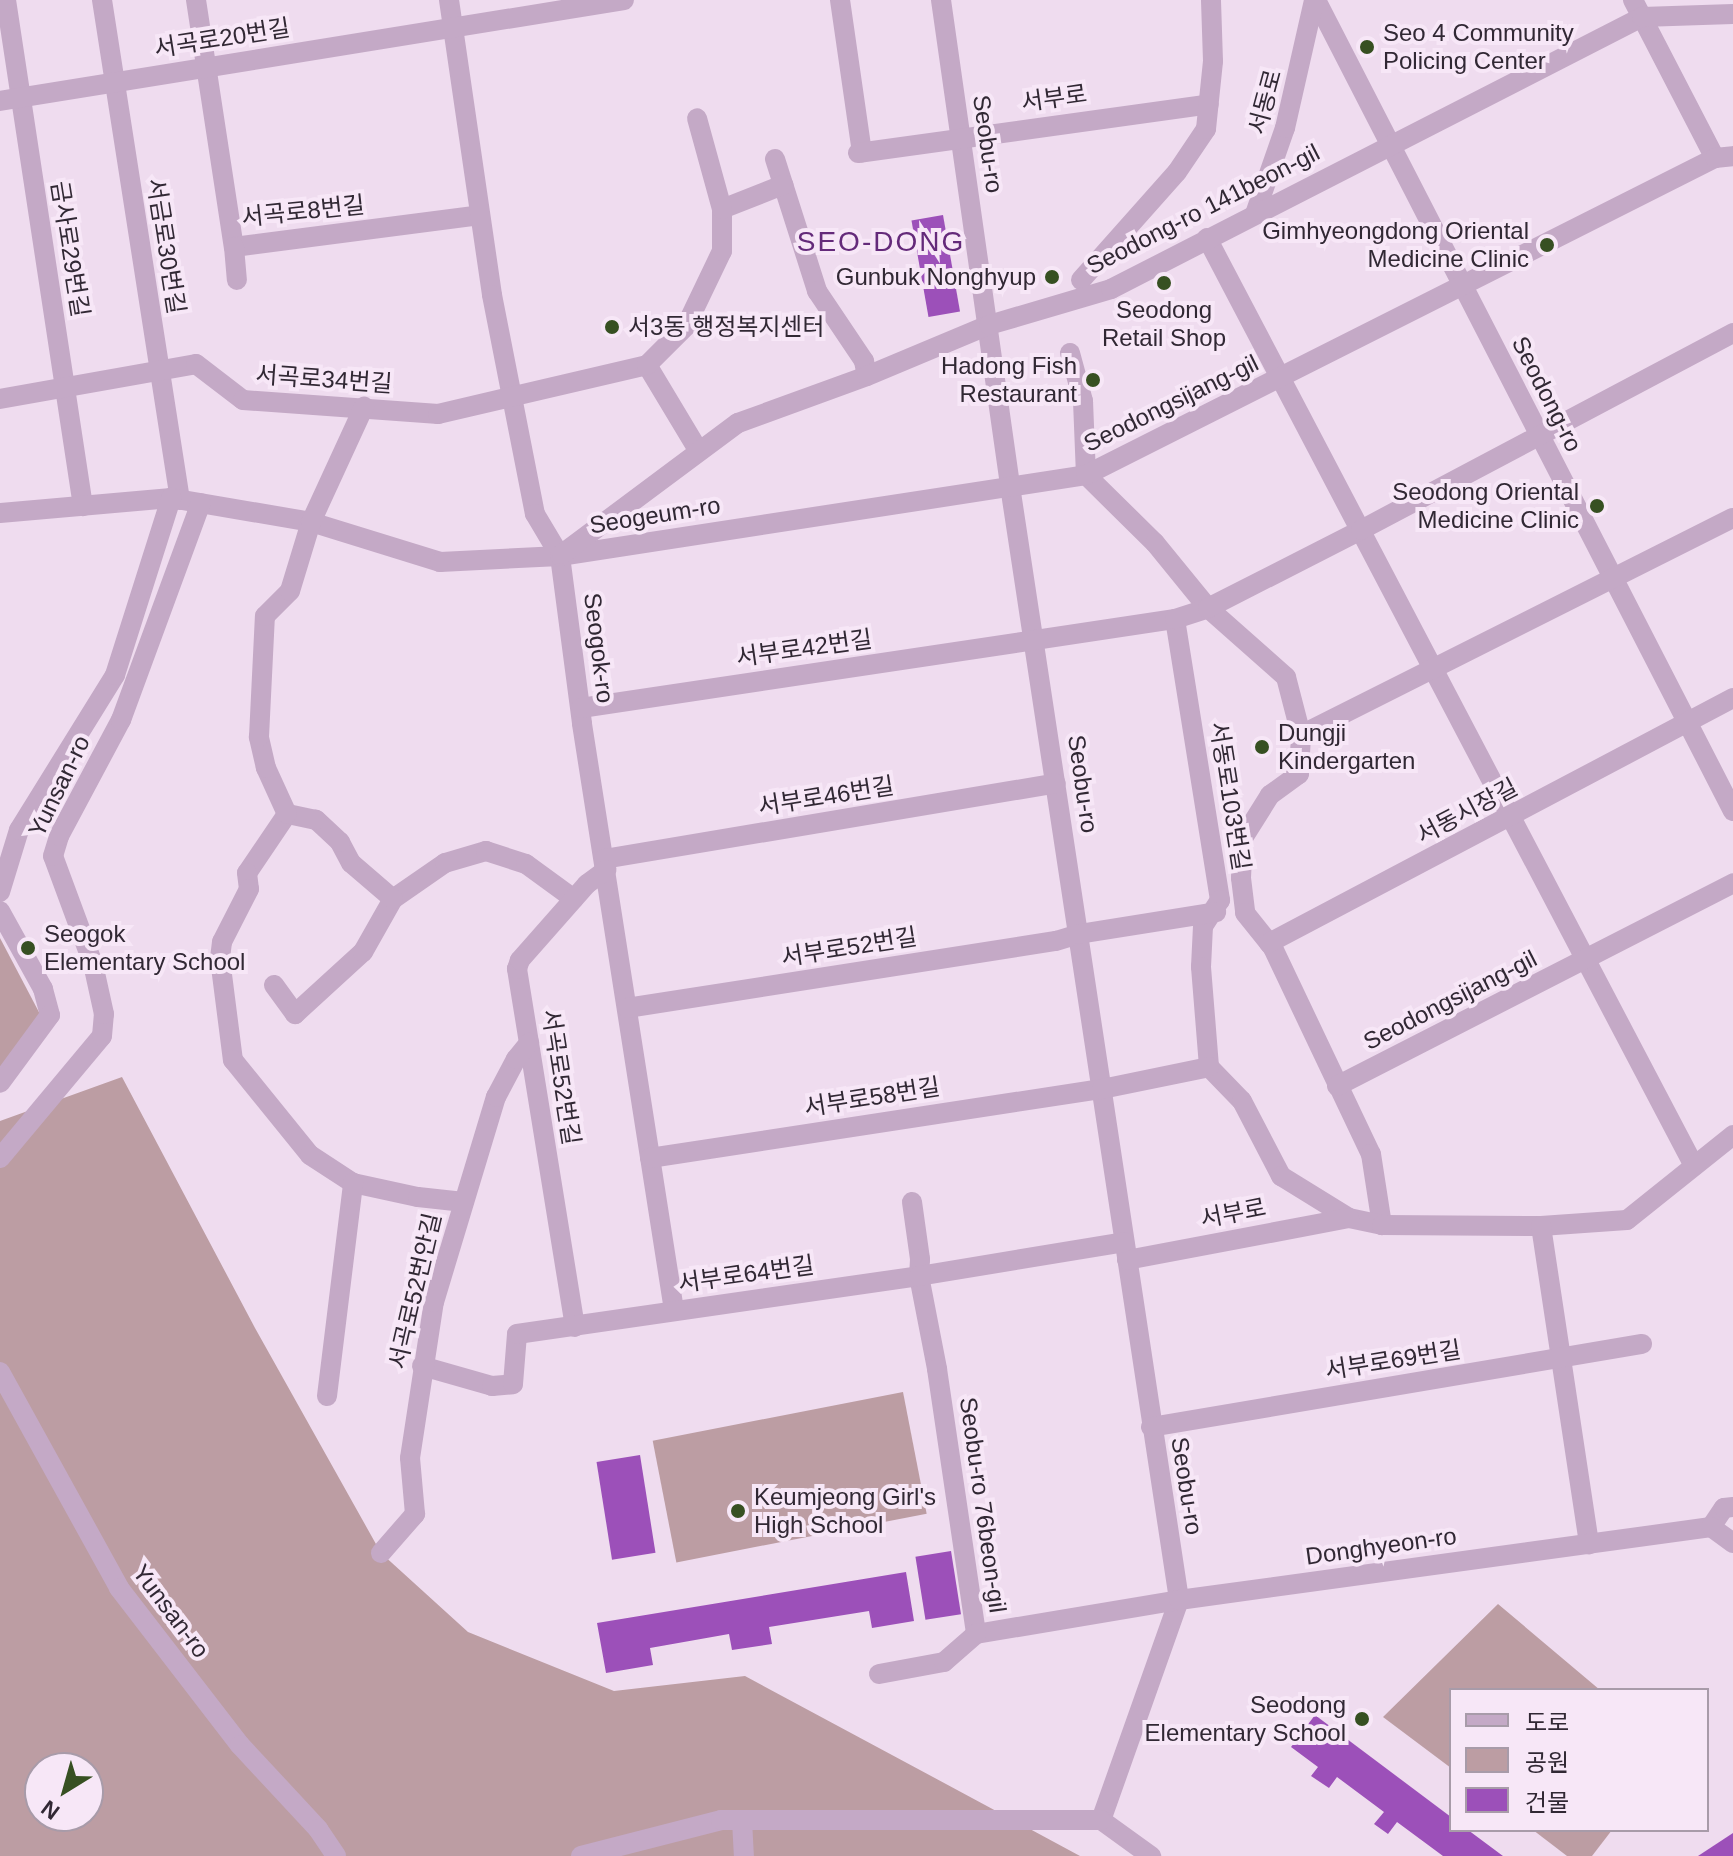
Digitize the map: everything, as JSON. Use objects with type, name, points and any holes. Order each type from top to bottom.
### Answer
[{"type":"street","name":"금사로29번길","points":[[6,0],[83,506]]},
{"type":"street","name":"서금로30번길","points":[[102,0],[176,499]]},
{"type":"street","name":"서곡로8번길","points":[[196,0],[234,247],[480,215]]},
{"type":"street","name":"Seogok-ro","points":[[449,0],[480,215],[535,514],[560,556],[674,1310]]},
{"type":"street","name":"서곡로20번길","points":[[0,101],[624,0]]},
{"type":"street","name":"서부로","points":[[840,0],[860,153],[1209,104]]},
{"type":"street","name":"Seobu-ro","points":[[941,0],[1010,486],[1179,1600],[1101,1820]]},
{"type":"street","points":[[1081,280],[1177,172],[1206,129],[1213,61],[1211,0]]},
{"type":"street","name":"Seodong-ro","points":[[1315,0],[1733,811]]},
{"type":"street","name":"서동로","points":[[1255,214],[1285,128],[1315,0]]},
{"type":"street","points":[[1638,8],[1733,14]]},
{"type":"street","points":[[1638,8],[1724,157]]},
{"type":"street","name":"Seodong-ro 141beon-gil","points":[[560,556],[738,423],[867,376],[989,325],[1111,289],[1390,144],[1638,8]]},
{"type":"street","points":[[697,118],[722,209],[722,251],[686,326],[647,365],[698,450]]},
{"type":"street","name":"Seodongsijang-gil","points":[[1086,475],[1724,157]]},
{"type":"street","points":[[775,159],[817,291],[864,361],[867,376]]},
{"type":"street","points":[[722,209],[783,185]]},
{"type":"street","name":"Seodongsijang-gil","points":[[1207,238],[1694,1166]]},
{"type":"street","points":[[234,247],[237,280]]},
{"type":"street","points":[[1035,639],[1175,619],[1208,608],[1526,445],[1539,434],[1733,333]]},
{"type":"street","points":[[1070,353],[1083,401],[1086,475],[1155,543],[1208,608],[1286,677],[1301,735],[1299,774],[1270,795],[1243,838],[1241,878],[1245,913]]},
{"type":"street","name":"서곡로34번길","points":[[0,399],[196,364],[243,400],[438,414],[647,365]]},
{"type":"street","points":[[287,814],[266,768],[259,737],[265,616],[290,591],[311,522],[364,407]]},
{"type":"street","points":[[1010,486],[1086,475]]},
{"type":"street","name":"Seogeum-ro","points":[[0,513],[176,499],[311,522],[440,562],[560,556],[1010,486]]},
{"type":"street","points":[[0,892],[19,830],[115,675],[176,499]]},
{"type":"street","name":"Yunsan-ro","points":[[0,1158],[102,1036],[104,1014],[93,964],[53,856],[59,836],[121,720],[201,503]]},
{"type":"street","points":[[1301,735],[1733,518]]},
{"type":"street","name":"서동로103번길","points":[[1175,619],[1220,900],[1203,926],[1201,967],[1209,1067]]},
{"type":"street","name":"서부로42번길","points":[[581,708],[1035,639]]},
{"type":"street","name":"서동시장길","points":[[1269,943],[1733,698]]},
{"type":"street","name":"서부로46번길","points":[[605,864],[1056,783]]},
{"type":"street","points":[[287,814],[316,820],[340,842],[351,863],[393,899]]},
{"type":"street","points":[[287,814],[247,873],[249,889],[222,942],[220,959],[233,1060],[310,1155],[353,1183],[418,1197],[464,1202]]},
{"type":"street","points":[[274,985],[295,1014],[363,952],[393,899],[445,863],[486,851],[526,864],[574,899]]},
{"type":"street","name":"서곡로52번길","points":[[575,1327],[517,969],[520,960],[605,864]]},
{"type":"street","name":"Seodongsijang-gil","points":[[1337,1086],[1733,883]]},
{"type":"street","points":[[1079,934],[1211,913],[1234,905],[1245,913],[1269,943],[1371,1154],[1382,1225]]},
{"type":"street","points":[[0,911],[43,989],[50,1015],[0,1083]]},
{"type":"street","name":"서부로52번길","points":[[627,1008],[1056,941],[1079,934]]},
{"type":"street","name":"서곡로52번안길","points":[[381,1553],[415,1514],[410,1458],[434,1302],[496,1097],[529,1043]]},
{"type":"street","points":[[1102,1089],[1209,1067],[1242,1101],[1281,1176],[1349,1218],[1382,1225],[1541,1226],[1627,1220],[1733,1135]]},
{"type":"street","name":"서부로58번길","points":[[650,1158],[1102,1089]]},
{"type":"street","points":[[327,1396],[353,1183]]},
{"type":"street","name":"Seobu-ro 76beon-gil","points":[[912,1202],[920,1259],[919,1276],[937,1369],[976,1634],[1179,1600]]},
{"type":"street","name":"서부로","points":[[1125,1251],[1349,1218]]},
{"type":"street","points":[[1541,1226],[1589,1544]]},
{"type":"street","name":"서부로64번길","points":[[422,1366],[492,1386],[513,1384],[517,1334],[919,1276],[1125,1251]]},
{"type":"street","name":"서부로69번길","points":[[1151,1427],[1642,1344]]},
{"type":"street","name":"Yunsan-ro","points":[[0,1372],[119,1588],[240,1745],[318,1829],[336,1856]]},
{"type":"street","points":[[1733,1507],[1724,1508],[1711,1527],[1733,1543]]},
{"type":"street","name":"Donghyeon-ro","points":[[1179,1600],[1711,1527]]},
{"type":"street","points":[[879,1674],[944,1662],[976,1634]]},
{"type":"street","points":[[581,1856],[721,1820],[1101,1820],[1151,1856]]},
{"type":"street","points":[[742,1820],[744,1856]]},
{"type":"green space","points":[[0,938],[41,1016],[0,1072]]},
{"type":"green space","points":[[122,1077],[255,1328],[381,1553],[468,1632],[614,1691],[745,1676],[1080,1856],[0,1856],[0,1121]]},
{"type":"green space","points":[[903,1392],[927,1514],[676,1562],[653,1441]]},
{"type":"green space","points":[[1498,1604],[1598,1688],[1449,1688],[1449,1766],[1383,1717]]},
{"type":"green space","points":[[1536,1832],[1610,1832],[1592,1856],[1567,1856]]},
{"type":"building","points":[[943,215],[960,312],[929,317],[911,221]]},
{"type":"building","points":[[640,1455],[655,1553],[612,1560],[597,1462]]},
{"type":"building","points":[[951,1551],[961,1614],[925,1620],[915,1557]]},
{"type":"building","points":[[906,1572],[914,1621],[872,1628],[869,1611],[769,1627],[772,1644],[732,1650],[729,1634],[650,1648],[653,1665],[606,1673],[597,1623]]},
{"type":"building","points":[[1315,1715],[1449,1816],[1449,1832],[1471,1832],[1503,1856],[1443,1856],[1397,1822],[1388,1834],[1374,1824],[1384,1812],[1337,1777],[1329,1788],[1311,1776],[1318,1767],[1291,1747]]},
{"type":"building","points":[[1733,1833],[1733,1856],[1698,1856]]},
{"type":"place","name":"Seo 4 Community Policing Center","points":[[1367,47]]},
{"type":"place","name":"Gimhyeongdong Oriental Medicine Clinic","points":[[1547,245]]},
{"type":"place","name":"Gunbuk Nonghyup","points":[[1052,277]]},
{"type":"place","name":"Seodong Retail Shop","points":[[1164,283]]},
{"type":"place","name":"서3동 행정복지센터","points":[[612,327]]},
{"type":"place","name":"Hadong Fish Restaurant","points":[[1093,380]]},
{"type":"place","name":"Seodong Oriental Medicine Clinic","points":[[1597,506]]},
{"type":"place","name":"Dungji Kindergarten","points":[[1262,747]]},
{"type":"place","name":"Seogok Elementary School","points":[[28,948]]},
{"type":"place","name":"Keumjeong Girl's High School","points":[[738,1511]]},
{"type":"place","name":"Seodong Elementary School","points":[[1362,1719]]},
{"type":"district","name":"SEO-DONG","points":[[881,242]]}]
